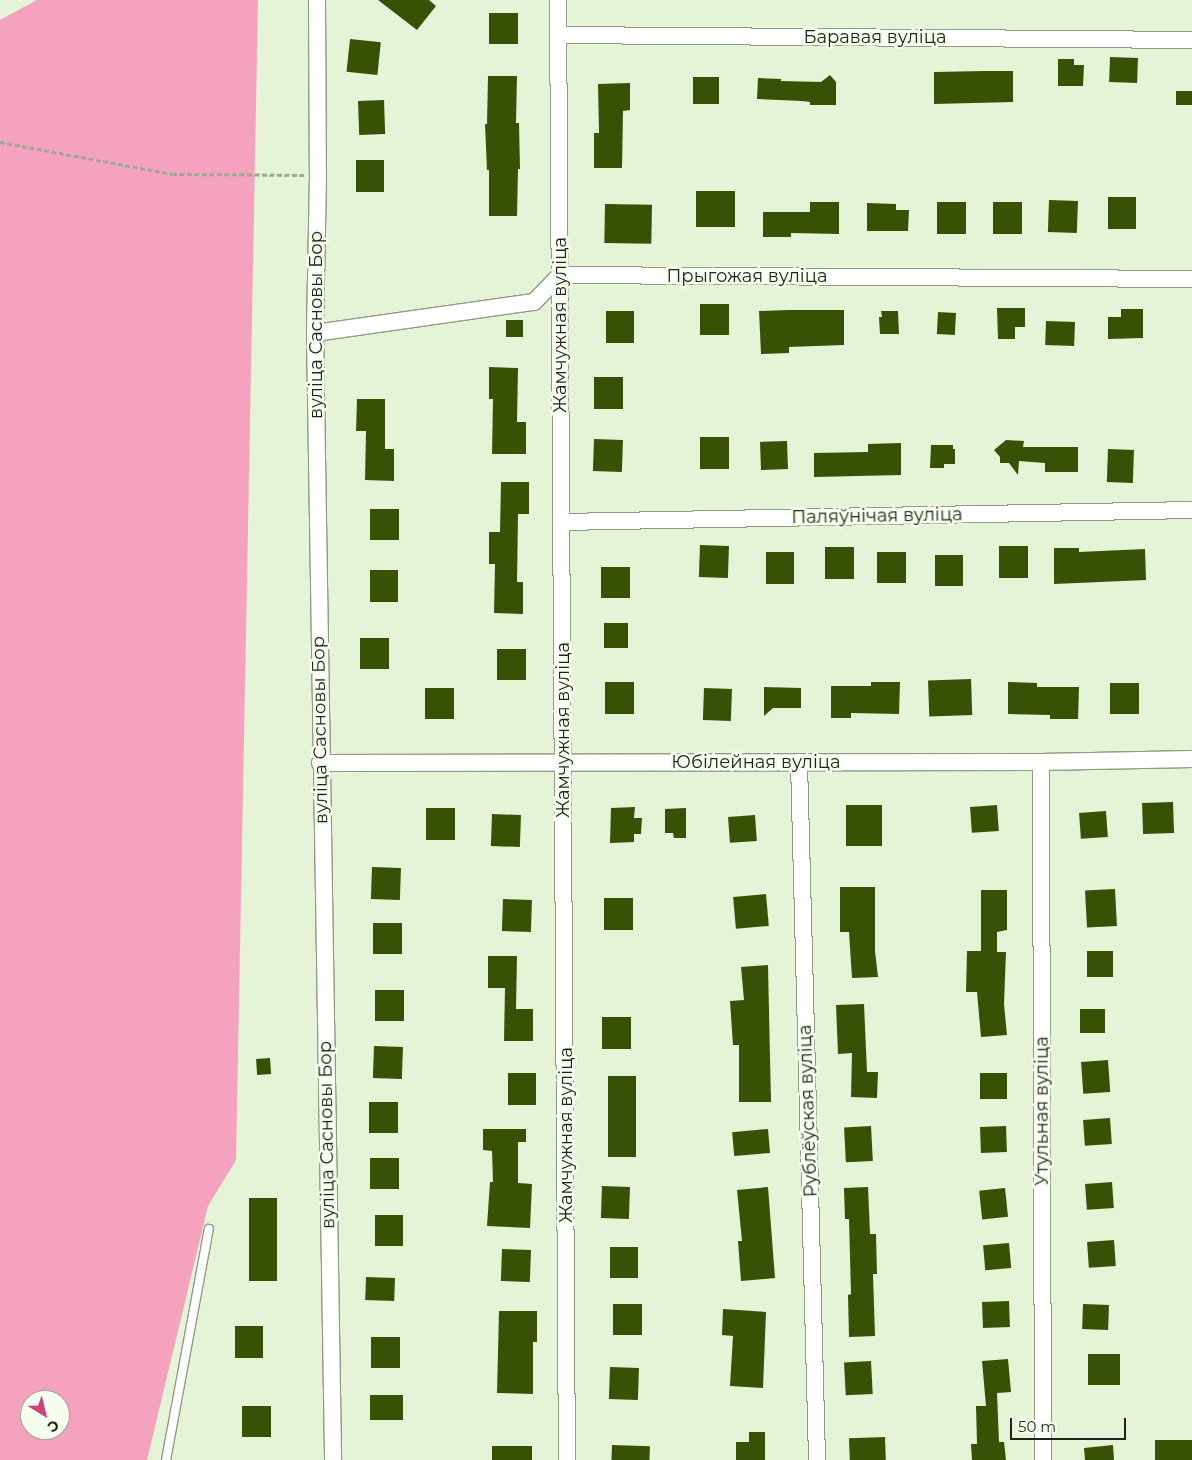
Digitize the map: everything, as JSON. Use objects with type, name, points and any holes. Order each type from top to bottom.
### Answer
[{"type":"street","name":"вуліца Сасновы Бор","points":[[317,0],[318,175],[315,333],[320,763],[333,1460]]},
{"type":"street","name":"Жамчужная вуліца","points":[[558,0],[567,1460]]},
{"type":"street","name":"Баравая вуліца","points":[[558,35],[1192,40]]},
{"type":"street","name":"Прыгожая вуліца","points":[[560,275],[1192,279]]},
{"type":"street","points":[[315,333],[534,302],[560,275]]},
{"type":"street","name":"Паляўнічая вуліца","points":[[562,522],[1192,510]]},
{"type":"street","name":"Юбілейная вуліца","points":[[320,763],[1041,762],[1192,759]]},
{"type":"street","name":"Рублёўская вуліца","points":[[799,762],[817,1460]]},
{"type":"street","name":"Утульная вуліца","points":[[1041,762],[1043,1460]]},
{"type":"lane","points":[[166,1460],[209,1229]]},
{"type":"path","points":[[0,142],[172,174],[318,175]]},
{"type":"shaded area","points":[[37,0],[258,0],[236,1160],[208,1206],[147,1460],[0,1460],[0,20]]},
{"type":"building","points":[[378,0],[429,0],[436,6],[417,30]]},
{"type":"building","points":[[489,13],[518,13],[518,44],[489,44]]},
{"type":"building","points":[[350,39],[381,42],[377,75],[347,72]]},
{"type":"building","points":[[1110,57],[1138,58],[1137,83],[1109,82]]},
{"type":"building","points":[[1058,59],[1074,59],[1074,65],[1084,65],[1083,86],[1058,86]]},
{"type":"building","points":[[1013,71],[1013,102],[934,104],[934,72]]},
{"type":"building","points":[[830,75],[836,82],[836,105],[810,105],[810,102],[802,101],[757,99],[758,78],[781,79],[781,81],[821,82]]},
{"type":"building","points":[[488,76],[517,76],[516,123],[519,123],[520,169],[518,169],[517,216],[489,216],[489,170],[487,170],[485,124],[487,124]]},
{"type":"building","points":[[693,77],[719,77],[719,104],[693,104]]},
{"type":"building","points":[[630,83],[630,110],[623,111],[622,168],[594,168],[594,133],[599,133],[598,84]]},
{"type":"building","points":[[1176,91],[1192,91],[1192,105],[1176,105]]},
{"type":"building","points":[[384,100],[385,134],[359,135],[358,101]]},
{"type":"building","points":[[356,160],[384,160],[384,192],[356,192]]},
{"type":"building","points":[[696,191],[735,191],[735,227],[696,227]]},
{"type":"building","points":[[1108,197],[1136,197],[1136,229],[1108,229]]},
{"type":"building","points":[[1049,200],[1078,201],[1077,233],[1048,232]]},
{"type":"building","points":[[810,202],[839,202],[839,234],[791,233],[791,237],[763,237],[763,212],[810,212]]},
{"type":"building","points":[[937,202],[966,202],[966,234],[937,234]]},
{"type":"building","points":[[993,202],[1022,202],[1022,234],[993,234]]},
{"type":"building","points":[[867,203],[896,204],[896,210],[909,210],[908,231],[867,231]]},
{"type":"building","points":[[605,204],[652,205],[651,244],[604,243]]},
{"type":"building","points":[[700,304],[729,304],[729,335],[700,335]]},
{"type":"building","points":[[997,308],[1025,308],[1025,327],[1015,327],[1015,339],[998,339]]},
{"type":"building","points":[[1121,309],[1143,309],[1143,338],[1108,339],[1108,317],[1121,317]]},
{"type":"building","points":[[844,310],[844,345],[789,347],[789,353],[761,354],[759,311]]},
{"type":"building","points":[[606,311],[634,311],[634,343],[606,343]]},
{"type":"building","points":[[881,311],[898,311],[899,334],[880,334],[879,317],[882,317]]},
{"type":"building","points":[[938,312],[956,313],[955,335],[937,334]]},
{"type":"building","points":[[506,320],[523,320],[523,337],[506,337]]},
{"type":"building","points":[[1046,321],[1075,322],[1074,346],[1045,345]]},
{"type":"building","points":[[489,367],[518,368],[517,422],[526,422],[526,454],[492,454],[493,399],[489,399]]},
{"type":"building","points":[[594,377],[623,377],[623,409],[594,409]]},
{"type":"building","points":[[357,399],[385,399],[385,449],[394,449],[394,481],[365,480],[366,431],[356,431]]},
{"type":"building","points":[[700,437],[729,437],[729,469],[700,469]]},
{"type":"building","points":[[594,439],[623,440],[622,472],[593,471]]},
{"type":"building","points":[[1006,440],[1024,441],[1023,447],[1078,447],[1078,472],[1045,472],[1045,463],[1019,461],[1018,475],[1009,463],[1000,463],[1000,457],[994,450]]},
{"type":"building","points":[[787,441],[788,469],[761,470],[760,442]]},
{"type":"building","points":[[901,443],[901,475],[814,477],[814,453],[868,452],[868,444]]},
{"type":"building","points":[[931,445],[953,445],[953,449],[955,449],[955,464],[944,464],[944,468],[930,468]]},
{"type":"building","points":[[1108,449],[1134,450],[1133,483],[1107,482]]},
{"type":"building","points":[[501,482],[529,482],[529,514],[518,514],[517,582],[523,582],[523,614],[494,613],[495,564],[489,564],[489,532],[500,532]]},
{"type":"building","points":[[370,509],[399,509],[399,540],[370,540]]},
{"type":"building","points":[[700,545],[729,546],[728,578],[699,577]]},
{"type":"building","points":[[999,546],[1028,546],[1028,578],[999,578]]},
{"type":"building","points":[[825,547],[854,547],[854,579],[825,579]]},
{"type":"building","points":[[1054,548],[1079,548],[1079,552],[1145,549],[1146,580],[1054,584]]},
{"type":"building","points":[[766,552],[794,552],[794,584],[766,584]]},
{"type":"building","points":[[877,552],[906,552],[906,583],[877,583]]},
{"type":"building","points":[[935,555],[963,555],[963,586],[935,586]]},
{"type":"building","points":[[601,567],[630,567],[630,598],[601,598]]},
{"type":"building","points":[[370,570],[398,570],[398,602],[370,602]]},
{"type":"building","points":[[604,623],[628,623],[628,648],[604,648]]},
{"type":"building","points":[[360,638],[389,638],[389,669],[360,669]]},
{"type":"building","points":[[497,649],[526,649],[526,680],[497,680]]},
{"type":"building","points":[[971,679],[972,715],[929,716],[928,681]]},
{"type":"building","points":[[605,682],[634,682],[634,714],[605,714]]},
{"type":"building","points":[[871,682],[900,682],[899,714],[851,713],[851,718],[831,718],[831,686],[871,686]]},
{"type":"building","points":[[1008,682],[1037,683],[1037,687],[1079,687],[1078,719],[1050,719],[1050,715],[1008,714]]},
{"type":"building","points":[[1110,683],[1139,683],[1139,714],[1110,714]]},
{"type":"building","points":[[764,687],[801,688],[801,708],[773,708],[764,716]]},
{"type":"building","points":[[425,688],[454,688],[454,719],[425,719]]},
{"type":"building","points":[[704,688],[732,689],[731,721],[703,720]]},
{"type":"building","points":[[1173,802],[1174,833],[1143,834],[1142,803]]},
{"type":"building","points":[[846,805],[882,805],[882,846],[846,846]]},
{"type":"building","points":[[997,805],[999,831],[972,833],[970,807]]},
{"type":"building","points":[[635,807],[634,818],[642,818],[641,834],[634,834],[634,842],[610,843],[611,808]]},
{"type":"building","points":[[426,808],[455,808],[455,840],[426,840]]},
{"type":"building","points":[[686,808],[686,838],[674,838],[673,833],[665,833],[665,809]]},
{"type":"building","points":[[1106,811],[1108,837],[1081,839],[1079,813]]},
{"type":"building","points":[[492,814],[521,815],[520,847],[491,846]]},
{"type":"building","points":[[755,815],[757,841],[730,843],[728,817]]},
{"type":"building","points":[[372,867],[401,868],[400,900],[371,899]]},
{"type":"building","points":[[840,887],[875,887],[875,951],[878,977],[852,978],[849,932],[840,932]]},
{"type":"building","points":[[1115,889],[1117,926],[1087,928],[1085,891]]},
{"type":"building","points":[[981,890],[1007,890],[1007,930],[997,932],[997,952],[1006,952],[1004,1004],[1007,1035],[981,1037],[977,992],[966,992],[967,951],[981,951]]},
{"type":"building","points":[[766,894],[769,926],[736,929],[733,897]]},
{"type":"building","points":[[604,898],[633,898],[633,930],[604,930]]},
{"type":"building","points":[[503,899],[532,900],[531,932],[502,931]]},
{"type":"building","points":[[373,923],[402,923],[402,954],[373,954]]},
{"type":"building","points":[[1087,951],[1113,951],[1113,977],[1087,977]]},
{"type":"building","points":[[488,956],[517,956],[516,1009],[533,1009],[533,1041],[504,1041],[505,988],[488,988]]},
{"type":"building","points":[[768,965],[771,1102],[739,1102],[739,1045],[733,1045],[730,1001],[744,1000],[741,967]]},
{"type":"building","points":[[375,990],[404,990],[404,1021],[375,1021]]},
{"type":"building","points":[[864,1004],[867,1072],[878,1072],[877,1098],[851,1097],[852,1053],[838,1054],[836,1005]]},
{"type":"building","points":[[1080,1009],[1105,1009],[1105,1033],[1080,1033]]},
{"type":"building","points":[[602,1017],[631,1017],[631,1049],[602,1049]]},
{"type":"building","points":[[374,1046],[403,1047],[402,1079],[373,1078]]},
{"type":"building","points":[[270,1058],[271,1074],[257,1075],[256,1059]]},
{"type":"building","points":[[1108,1060],[1110,1092],[1083,1094],[1081,1062]]},
{"type":"building","points":[[508,1073],[536,1073],[536,1105],[508,1105]]},
{"type":"building","points":[[980,1073],[1007,1073],[1007,1099],[980,1099]]},
{"type":"building","points":[[608,1076],[636,1076],[636,1157],[608,1157]]},
{"type":"building","points":[[369,1102],[398,1102],[398,1133],[369,1133]]},
{"type":"building","points":[[1110,1118],[1112,1144],[1085,1146],[1083,1120]]},
{"type":"building","points":[[871,1126],[873,1161],[846,1162],[844,1127]]},
{"type":"building","points":[[1006,1126],[1007,1152],[981,1153],[980,1127]]},
{"type":"building","points":[[483,1129],[526,1129],[526,1142],[518,1142],[518,1183],[532,1184],[530,1228],[487,1226],[490,1182],[493,1182],[492,1151],[483,1150]]},
{"type":"building","points":[[768,1129],[770,1153],[734,1156],[732,1132]]},
{"type":"building","points":[[370,1158],[399,1158],[399,1189],[370,1189]]},
{"type":"building","points":[[1112,1182],[1114,1208],[1087,1210],[1085,1184]]},
{"type":"building","points":[[602,1186],[630,1187],[629,1219],[601,1218]]},
{"type":"building","points":[[768,1187],[775,1278],[741,1281],[738,1241],[742,1241],[737,1190]]},
{"type":"building","points":[[868,1187],[870,1234],[876,1234],[877,1274],[873,1274],[875,1336],[849,1337],[848,1295],[851,1294],[849,1219],[845,1219],[844,1188]]},
{"type":"building","points":[[1005,1188],[1008,1217],[982,1220],[979,1191]]},
{"type":"building","points":[[249,1198],[277,1198],[277,1281],[249,1281]]},
{"type":"building","points":[[375,1215],[403,1215],[403,1246],[375,1246]]},
{"type":"building","points":[[1114,1240],[1116,1266],[1089,1268],[1087,1242]]},
{"type":"building","points":[[1009,1243],[1011,1268],[985,1270],[983,1245]]},
{"type":"building","points":[[610,1247],[638,1247],[638,1278],[610,1278]]},
{"type":"building","points":[[502,1249],[531,1250],[530,1282],[501,1281]]},
{"type":"building","points":[[366,1277],[395,1278],[394,1301],[365,1300]]},
{"type":"building","points":[[1009,1301],[1010,1327],[983,1328],[982,1302]]},
{"type":"building","points":[[613,1304],[642,1304],[642,1335],[613,1335]]},
{"type":"building","points":[[1083,1304],[1109,1305],[1108,1330],[1082,1329]]},
{"type":"building","points":[[723,1309],[766,1312],[763,1388],[730,1386],[733,1336],[722,1335]]},
{"type":"building","points":[[499,1311],[537,1311],[537,1342],[533,1342],[533,1394],[497,1393]]},
{"type":"building","points":[[235,1326],[263,1326],[263,1358],[235,1358]]},
{"type":"building","points":[[371,1337],[400,1337],[400,1368],[371,1368]]},
{"type":"building","points":[[1088,1354],[1120,1354],[1120,1385],[1088,1385]]},
{"type":"building","points":[[1008,1359],[1011,1392],[997,1393],[999,1442],[1004,1442],[1006,1460],[972,1460],[971,1444],[977,1444],[976,1406],[986,1406],[982,1361]]},
{"type":"building","points":[[871,1361],[873,1394],[846,1395],[844,1362]]},
{"type":"building","points":[[610,1367],[639,1368],[638,1400],[609,1399]]},
{"type":"building","points":[[370,1395],[403,1395],[403,1420],[370,1420]]},
{"type":"building","points":[[242,1406],[271,1406],[271,1437],[242,1437]]},
{"type":"building","points":[[749,1432],[765,1432],[765,1460],[736,1460],[736,1442],[749,1442]]},
{"type":"building","points":[[885,1437],[886,1460],[850,1460],[849,1438]]},
{"type":"building","points":[[1155,1440],[1192,1440],[1192,1460],[1155,1460]]},
{"type":"building","points":[[612,1445],[650,1446],[649,1460],[611,1460]]},
{"type":"building","points":[[1113,1445],[1114,1460],[1085,1460],[1084,1448]]},
{"type":"building","points":[[492,1446],[532,1446],[532,1460],[492,1460]]}]
